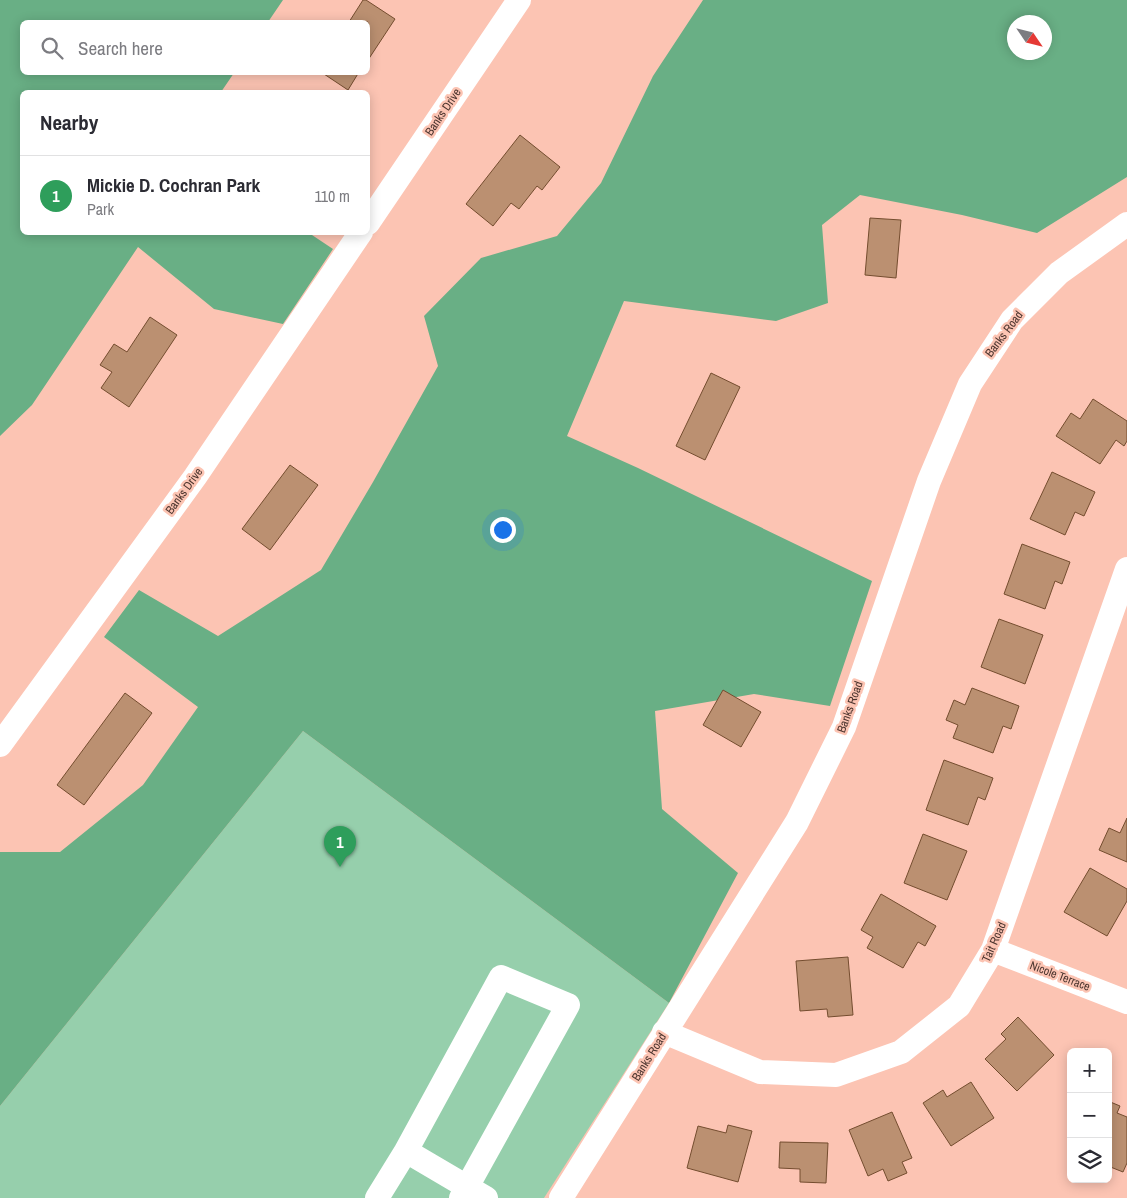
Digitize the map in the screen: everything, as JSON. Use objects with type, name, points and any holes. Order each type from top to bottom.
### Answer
[{"type":"street","name":"Banks Drive","points":[[370,220],[519,0]]},
{"type":"street","name":"Banks Road","points":[[561,1198],[796,822],[844,727],[929,481],[970,384],[1012,320],[1059,273],[1127,224]]},
{"type":"street","name":"Banks Drive","points":[[0,745],[195,477],[359,235]]},
{"type":"street","name":"Tait Road","points":[[664,1032],[760,1072],[836,1075],[901,1052],[959,1006],[993,950],[1127,569]]},
{"type":"street","name":"Nicole Terrace","points":[[993,950],[1127,1002]]},
{"type":"street","points":[[377,1198],[406,1151],[501,977],[568,1005],[471,1194],[406,1151]]},
{"type":"green space","points":[[0,0],[283,0],[269,20],[20,20],[20,75],[233,75],[222,90],[20,90],[20,235],[312,235],[333,249],[283,324],[214,309],[138,247],[32,405],[0,436]]},
{"type":"green space","points":[[703,0],[1127,0],[1127,177],[1037,233],[962,215],[860,195],[822,225],[828,303],[776,321],[624,301],[567,436],[638,468],[872,581],[830,706],[754,694],[655,711],[662,809],[738,873],[669,1003],[303,731],[0,1106],[0,852],[60,852],[143,785],[198,707],[104,637],[139,590],[218,636],[321,570],[438,366],[424,316],[481,258],[557,236],[601,183],[653,76]]},
{"type":"green space","points":[[303,731],[669,1003],[544,1198],[0,1198],[0,1106]]},
{"type":"building","points":[[363,0],[366,0],[395,19],[370,57],[370,20],[350,20]]},
{"type":"building","points":[[326,75],[357,75],[348,90]]},
{"type":"building","points":[[520,135],[560,167],[542,190],[537,186],[519,209],[511,203],[493,226],[466,204]]},
{"type":"building","points":[[870,218],[901,220],[896,278],[865,275]]},
{"type":"building","points":[[150,317],[177,335],[129,407],[101,388],[112,372],[100,365],[114,344],[127,352]]},
{"type":"building","points":[[711,373],[740,387],[705,460],[676,446]]},
{"type":"building","points":[[1093,399],[1127,421],[1127,441],[1124,446],[1116,440],[1100,464],[1056,436],[1071,413],[1080,419]]},
{"type":"building","points":[[290,465],[318,485],[270,550],[242,529]]},
{"type":"building","points":[[1052,472],[1095,492],[1084,516],[1075,512],[1065,535],[1030,519]]},
{"type":"building","points":[[1022,544],[1070,562],[1062,584],[1055,581],[1045,609],[1004,594]]},
{"type":"building","points":[[999,619],[1043,635],[1025,684],[981,667]]},
{"type":"building","points":[[972,688],[1019,706],[1011,729],[1003,726],[993,753],[953,738],[958,725],[946,720],[954,700],[965,705]]},
{"type":"building","points":[[723,690],[761,712],[741,747],[703,725]]},
{"type":"building","points":[[125,693],[152,713],[84,805],[57,785]]},
{"type":"building","points":[[944,760],[993,778],[985,800],[978,797],[968,825],[926,810]]},
{"type":"building","points":[[1127,818],[1127,862],[1099,850],[1109,828],[1120,833]]},
{"type":"building","points":[[923,834],[967,851],[947,900],[904,883]]},
{"type":"building","points":[[1090,868],[1127,889],[1127,901],[1107,936],[1064,912]]},
{"type":"building","points":[[881,894],[936,926],[925,946],[918,942],[903,968],[867,948],[873,937],[861,930]]},
{"type":"building","points":[[848,957],[853,1015],[828,1017],[827,1009],[800,1011],[796,961]]},
{"type":"building","points":[[1018,1017],[1054,1055],[1017,1091],[985,1059],[1006,1039],[1001,1034]]},
{"type":"building","points":[[971,1082],[994,1118],[951,1146],[923,1103],[943,1090],[947,1097]]},
{"type":"building","points":[[1112,1103],[1120,1106],[1117,1113],[1127,1117],[1127,1163],[1123,1172],[1112,1168]]},
{"type":"building","points":[[892,1112],[912,1158],[902,1162],[907,1173],[888,1181],[883,1169],[868,1176],[849,1130]]},
{"type":"building","points":[[728,1125],[752,1131],[738,1182],[687,1168],[698,1126],[726,1133]]},
{"type":"building","points":[[780,1142],[828,1143],[826,1183],[800,1182],[800,1169],[779,1168]]},
{"type":"place","name":"Mickie D. Cochran Park","points":[[340,867]]}]
